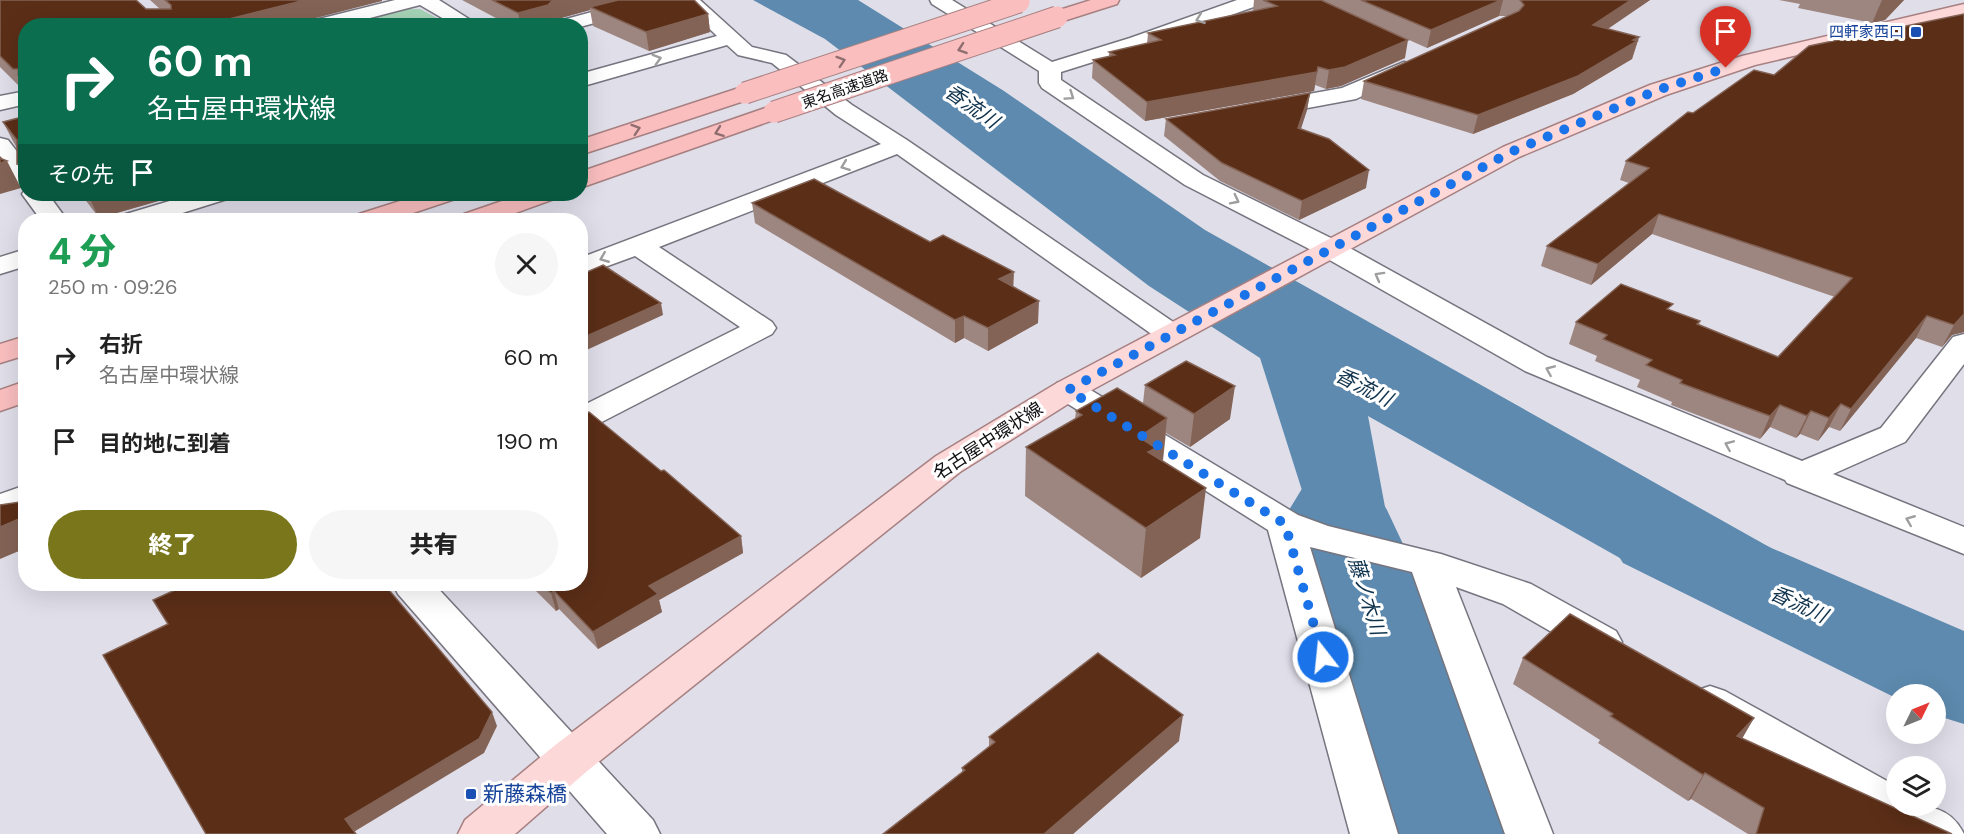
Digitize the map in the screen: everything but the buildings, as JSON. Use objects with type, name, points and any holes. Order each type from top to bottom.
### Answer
[{"type":"highway","name":"東名高速道路","points":[[588,178],[774,112],[1110,0]]},
{"type":"highway","name":"東名高速道路","points":[[588,145],[1023,1]]},
{"type":"highway","points":[[389,213],[425,201]]},
{"type":"highway","points":[[492,213],[525,201]]},
{"type":"highway","points":[[0,354],[18,348]]},
{"type":"highway","points":[[0,401],[18,394]]},
{"type":"main road","name":"名古屋中環状線","points":[[482,834],[570,759],[948,464],[1068,390],[1511,152],[1658,90],[1749,60],[1964,10]]},
{"type":"street","points":[[346,18],[418,0]]},
{"type":"street","points":[[425,0],[457,18]]},
{"type":"street","points":[[588,19],[657,0]]},
{"type":"street","points":[[689,0],[746,51],[779,59],[844,110],[899,145],[1119,300],[1179,329]]},
{"type":"street","points":[[939,0],[1050,69]]},
{"type":"street","points":[[1050,69],[1255,0]]},
{"type":"street","points":[[588,79],[731,38]]},
{"type":"street","points":[[1244,113],[1348,94],[1416,54]]},
{"type":"street","points":[[1050,69],[1050,83],[1194,180],[1322,252],[1536,364],[1799,475],[1964,541]]},
{"type":"street","points":[[0,103],[18,99]]},
{"type":"street","points":[[1127,134],[1150,130]]},
{"type":"street","points":[[0,145],[18,169]]},
{"type":"street","points":[[588,265],[899,145]]},
{"type":"street","points":[[157,213],[196,201]]},
{"type":"street","points":[[588,416],[761,328],[636,245]]},
{"type":"street","points":[[0,266],[18,260]]},
{"type":"street","points":[[1799,475],[1893,435],[1953,377],[1964,343]]},
{"type":"street","points":[[1068,390],[1303,530],[1428,563],[1517,594],[1631,658]]},
{"type":"street","points":[[0,507],[18,500]]},
{"type":"street","points":[[1303,530],[1374,834]]},
{"type":"street","points":[[1428,563],[1529,834]]},
{"type":"street","points":[[418,591],[636,834]]},
{"type":"street","points":[[1682,687],[1940,834]]},
{"type":"green space","points":[[410,9],[420,9],[437,18],[373,18]]},
{"type":"water","points":[[753,0],[858,0],[1004,91],[1205,230],[1771,548],[1774,629],[1627,562],[1368,416],[1408,630],[1346,629],[1260,358],[1149,286],[825,39]]},
{"type":"waterway","name":"藤ノ木川","points":[[1338,510],[1352,544],[1439,834]]},
{"type":"waterway","name":"香流川","points":[[1659,539],[1964,680]]},
{"type":"place","name":"四軒家西口","points":[[1916,32]]},
{"type":"place","name":"新藤森橋","points":[[471,794]]},
{"type":"route","points":[[1323,657],[1285,524],[1068,390],[1511,152],[1658,90],[1726,68]]}]
